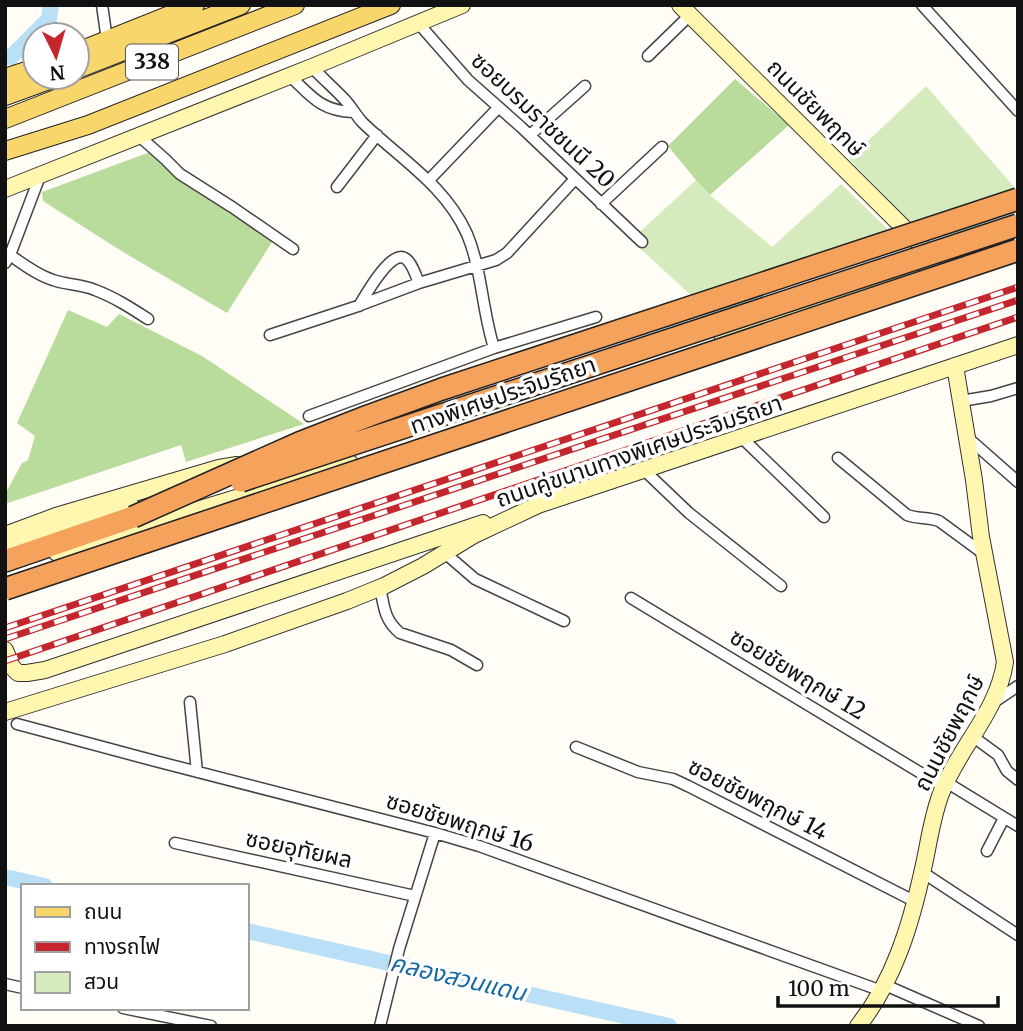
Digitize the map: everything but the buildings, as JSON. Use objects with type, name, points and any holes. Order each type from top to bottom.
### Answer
[{"type":"highway","points":[[133,517],[239,468],[368,416],[1018,199]]},
{"type":"highway","name":"ทางพิเศษประจิมรัถยา","points":[[5,561],[1018,223]]},
{"type":"highway","name":"ทางพิเศษประจิมรัถยา","points":[[5,589],[1018,250]]},
{"type":"main road","name":"338","points":[[91,39],[179,5]]},
{"type":"main road","points":[[91,46],[195,5]]},
{"type":"main road","points":[[91,64],[241,5]]},
{"type":"main road","name":"338","points":[[5,151],[88,125],[391,5]]},
{"type":"main road","points":[[370,14],[402,5]]},
{"type":"main road","points":[[7,188],[462,5]]},
{"type":"main road","name":"338","points":[[7,119],[295,6]]},
{"type":"main road","name":"ถนนชัยพฤกษ์","points":[[685,10],[920,244]]},
{"type":"main road","points":[[5,163],[88,125]]},
{"type":"main road","points":[[946,246],[1018,223]]},
{"type":"main road","points":[[933,241],[946,246],[954,265],[952,272],[943,282],[929,285],[922,283],[910,270],[911,253],[920,244],[933,241]]},
{"type":"main road","points":[[5,547],[215,481],[397,439],[865,278],[910,270]]},
{"type":"main road","points":[[5,571],[400,448],[910,270]]},
{"type":"main road","name":"ถนนคู่ขนานทางพิเศษประจิมรัถยา","points":[[11,718],[347,601],[446,554],[474,535],[538,505],[1018,345]]},
{"type":"main road","name":"ถนนชัยพฤกษ์","points":[[858,1026],[884,988],[905,936],[916,901],[937,806],[945,784],[994,702],[1003,678],[1005,662],[984,554],[955,366]]},
{"type":"main road","points":[[5,535],[55,516],[219,468],[397,439]]},
{"type":"main road","points":[[5,650],[12,667],[18,673],[45,670],[538,505]]},
{"type":"main road","points":[[5,675],[10,679],[36,681],[62,674],[333,585],[474,535]]},
{"type":"street","points":[[102,5],[106,33]]},
{"type":"street","points":[[922,5],[1018,111]]},
{"type":"street","points":[[648,55],[685,10]]},
{"type":"street","name":"ซอยบรมราชชนนี 20","points":[[419,24],[468,80],[642,242]]},
{"type":"street","points":[[312,67],[348,103],[353,112],[441,192],[465,230],[474,251],[494,348]]},
{"type":"street","points":[[290,76],[319,103],[332,110],[353,112]]},
{"type":"street","points":[[530,135],[584,86]]},
{"type":"street","points":[[429,180],[498,107]]},
{"type":"street","points":[[337,187],[377,135]]},
{"type":"street","points":[[139,136],[180,174],[293,249]]},
{"type":"street","points":[[601,204],[662,147]]},
{"type":"street","points":[[40,176],[8,259],[51,280],[104,293],[148,319]]},
{"type":"street","points":[[270,335],[419,283],[496,260],[507,253],[575,179]]},
{"type":"street","points":[[359,306],[377,277],[396,258],[407,259],[419,283]]},
{"type":"street","points":[[309,416],[494,348],[596,317]]},
{"type":"street","points":[[961,401],[1018,388]]},
{"type":"street","points":[[967,437],[1018,482]]},
{"type":"street","points":[[742,438],[824,517]]},
{"type":"street","points":[[838,458],[906,515],[939,521],[984,554]]},
{"type":"street","points":[[645,471],[689,513],[781,586]]},
{"type":"street","points":[[446,554],[475,579],[564,621]]},
{"type":"street","points":[[380,587],[388,622],[400,633],[451,650],[477,665]]},
{"type":"street","name":"ซอยชัยพฤกษ์ 12","points":[[631,598],[1018,826]]},
{"type":"street","points":[[994,702],[1018,686]]},
{"type":"street","points":[[190,702],[197,772]]},
{"type":"street","name":"ซอยชัยพฤกษ์ 16","points":[[11,718],[197,772],[479,846],[884,988],[979,1026]]},
{"type":"street","points":[[972,736],[998,755],[1007,771],[1018,780]]},
{"type":"street","name":"ซอยชัยพฤกษ์ 14","points":[[576,747],[638,772],[673,779],[916,901]]},
{"type":"street","points":[[987,851],[1003,818]]},
{"type":"street","points":[[380,1026],[399,949],[435,833]]},
{"type":"street","name":"ซอยอุทัยผล","points":[[175,843],[415,896]]},
{"type":"street","points":[[922,872],[1018,935]]},
{"type":"street","points":[[133,1010],[211,1026]]},
{"type":"green space","points":[[735,79],[789,125],[710,195],[668,146]]},
{"type":"green space","points":[[926,86],[1016,189],[1018,210],[955,235],[943,234],[910,222],[849,159]]},
{"type":"green space","points":[[150,152],[272,242],[227,313],[43,201],[42,192]]},
{"type":"green space","points":[[696,180],[772,247],[841,184],[905,246],[711,314],[631,240]]},
{"type":"green space","points":[[68,310],[107,327],[119,314],[202,356],[304,424],[186,462],[181,445],[5,504],[5,494],[22,463],[28,460],[35,436],[17,423]]},
{"type":"waterway","points":[[5,57],[11,57],[49,19],[51,5]]},
{"type":"waterway","name":"คลองสวนแดน","points":[[5,877],[36,884]]},
{"type":"waterway","name":"คลองสวนแดน","points":[[248,931],[669,1026]]},
{"type":"railway","points":[[5,628],[1018,287]]},
{"type":"railway","points":[[5,639],[1018,300]]},
{"type":"railway","points":[[5,661],[1018,317]]}]
